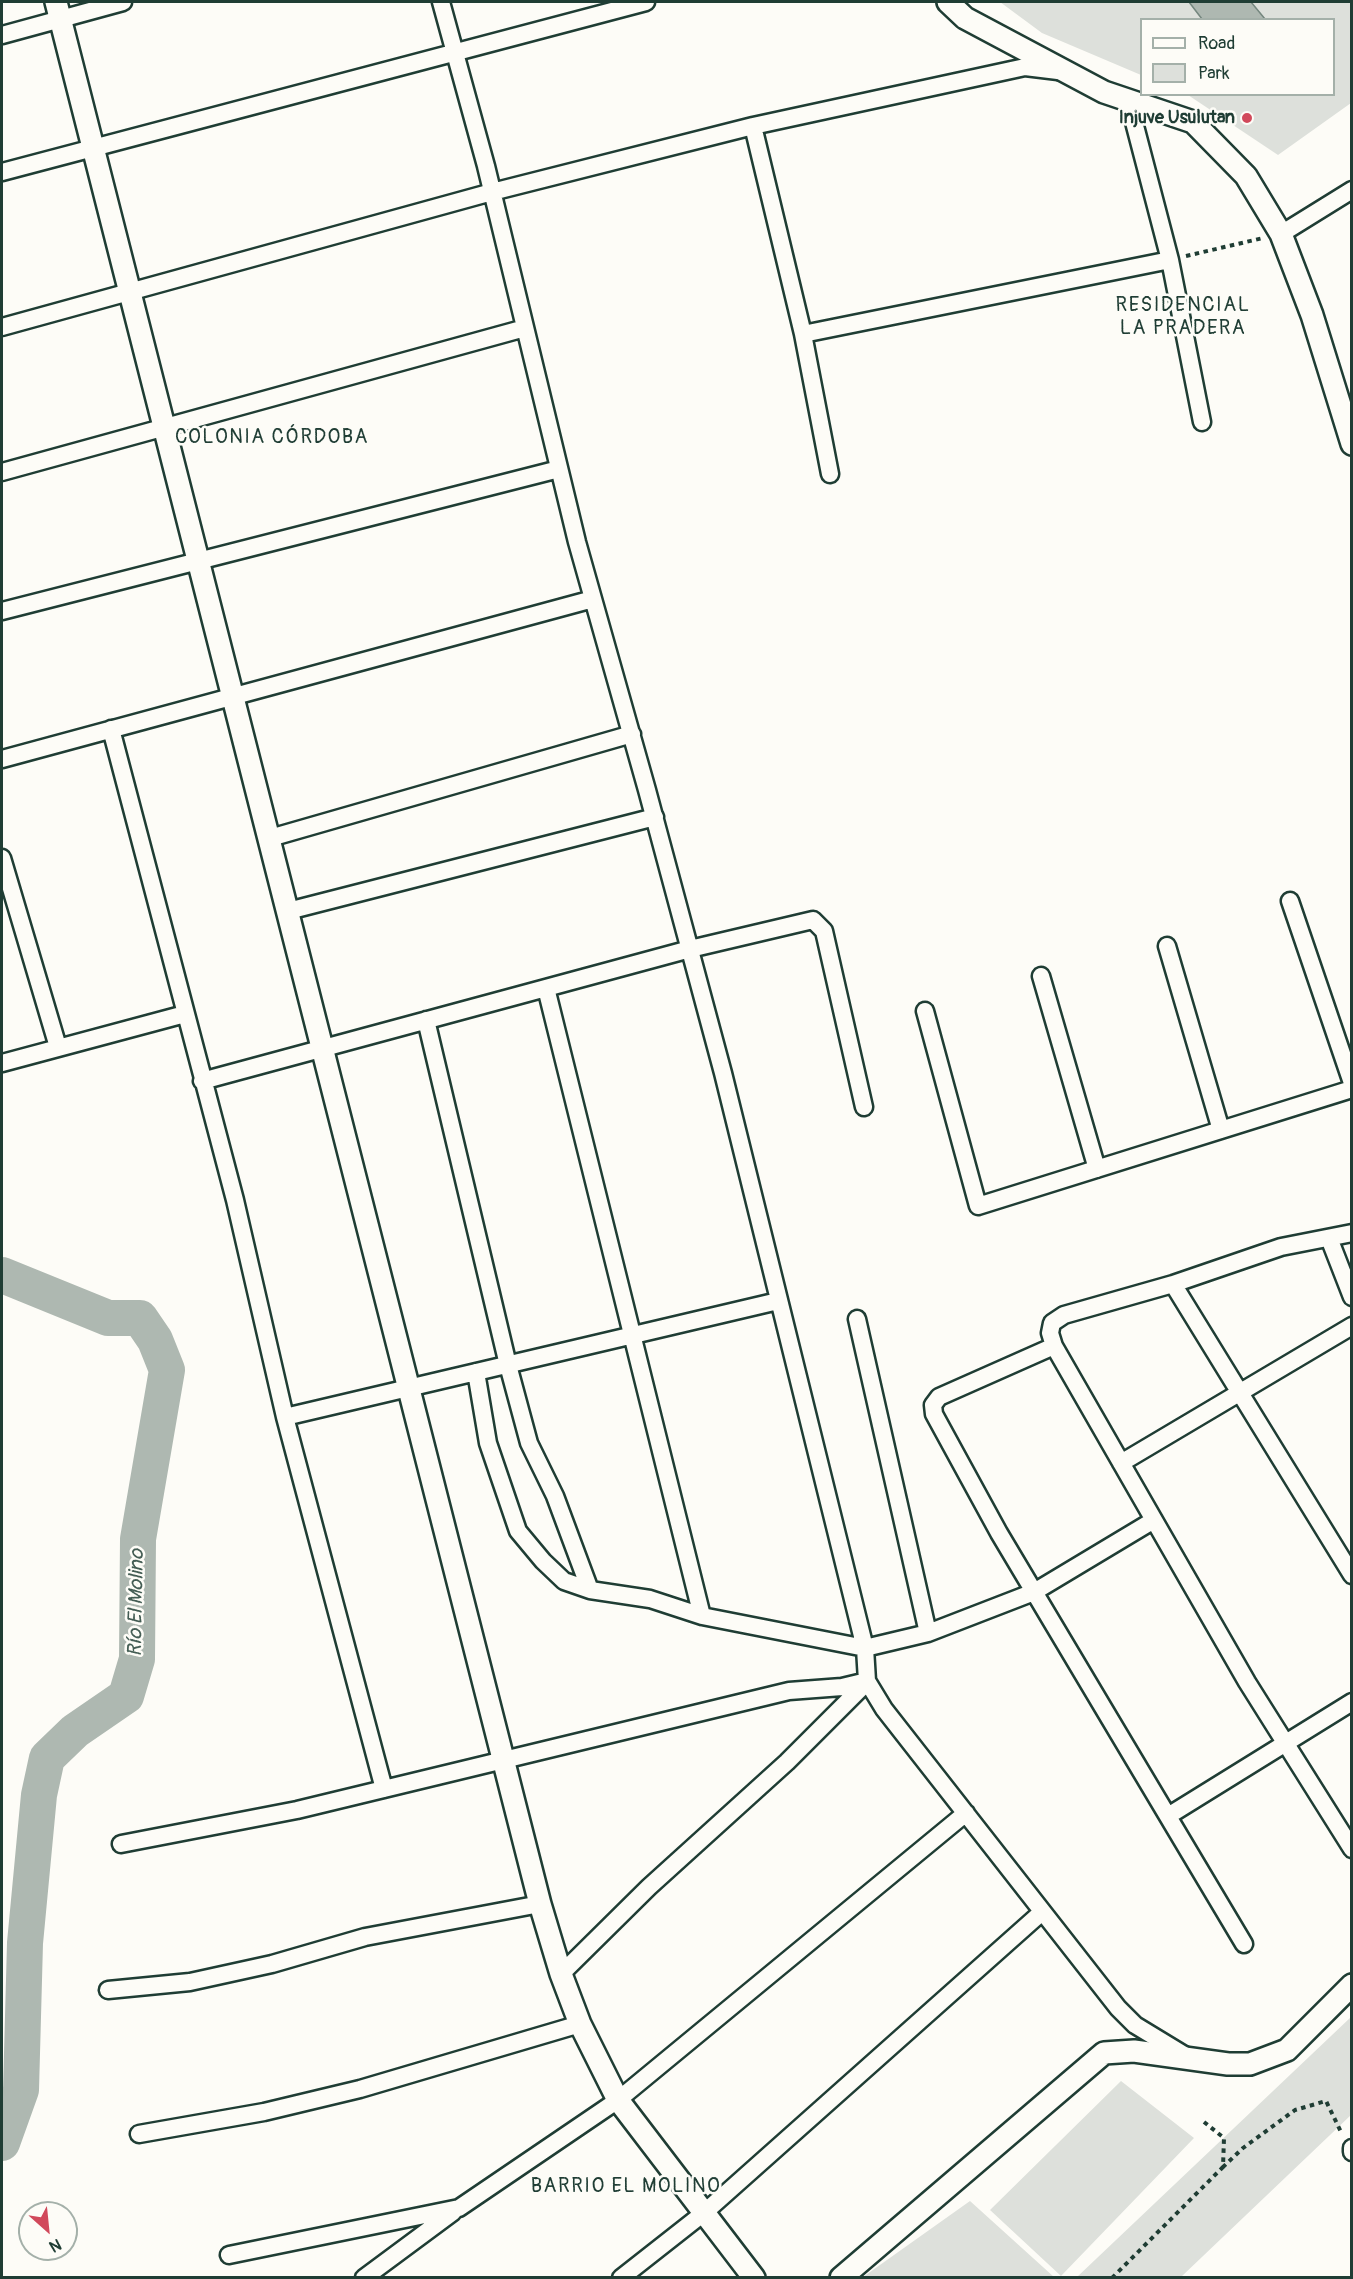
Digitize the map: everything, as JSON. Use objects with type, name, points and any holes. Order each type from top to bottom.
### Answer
[{"type":"street","points":[[2,35],[58,10],[123,2]]},
{"type":"street","points":[[441,2],[492,192],[593,599],[655,817],[723,1073],[865,1648],[867,1682],[884,1709],[1118,2008],[1135,2025],[1186,2056]]},
{"type":"street","points":[[2,172],[646,2]]},
{"type":"street","points":[[948,2],[965,18],[1104,92],[1193,122],[1246,176],[1281,234],[1312,315],[1348,422],[1352,444]]},
{"type":"street","points":[[58,10],[506,1761],[540,1904],[561,1974],[580,2024],[618,2100],[754,2277]]},
{"type":"street","points":[[2,327],[492,192],[753,126],[1025,67],[1068,72]]},
{"type":"street","points":[[1128,99],[1170,260],[1202,422]]},
{"type":"street","points":[[753,126],[803,334],[830,474]]},
{"type":"street","points":[[1281,234],[1352,190]]},
{"type":"street","points":[[803,334],[1170,260]]},
{"type":"street","points":[[2,472],[525,328]]},
{"type":"street","points":[[2,610],[131,576],[199,562],[390,510],[559,469]]},
{"type":"street","points":[[2,759],[593,599]]},
{"type":"street","points":[[111,729],[235,1200],[285,1416],[384,1789]]},
{"type":"street","points":[[270,838],[632,734]]},
{"type":"street","points":[[288,911],[655,817]]},
{"type":"street","points":[[2,858],[58,1047]]},
{"type":"street","points":[[1290,901],[1352,1083]]},
{"type":"street","points":[[202,1081],[690,949],[813,920],[824,931],[864,1107]]},
{"type":"street","points":[[1167,946],[1221,1130]]},
{"type":"street","points":[[1041,976],[1097,1169]]},
{"type":"street","points":[[546,988],[702,1616]]},
{"type":"street","points":[[925,1011],[978,1206],[1352,1089]]},
{"type":"street","points":[[2,1063],[185,1014]]},
{"type":"street","points":[[426,1020],[508,1365],[529,1443],[555,1496],[590,1590]]},
{"type":"street","points":[[1352,1233],[1281,1247],[1173,1284],[1064,1315],[1052,1323],[1050,1333],[1054,1346],[1154,1520],[1285,1743],[1352,1849]]},
{"type":"street","points":[[1329,1238],[1352,1297]]},
{"type":"street","points":[[1173,1284],[1352,1575]]},
{"type":"street","points":[[285,1416],[778,1302]]},
{"type":"street","points":[[857,1319],[928,1633]]},
{"type":"street","points":[[1121,1463],[1352,1326]]},
{"type":"street","points":[[1054,1346],[939,1397],[933,1405],[940,1424],[1034,1592],[1244,1944]]},
{"type":"street","points":[[476,1372],[488,1443],[518,1531],[564,1581],[590,1590],[650,1599],[702,1616],[865,1648],[928,1633],[1034,1592],[1154,1520]]},
{"type":"street","points":[[121,1844],[297,1810],[789,1691],[842,1687],[867,1682]]},
{"type":"street","points":[[561,1974],[650,1887],[787,1762],[867,1682]]},
{"type":"street","points":[[1168,1816],[1352,1702]]},
{"type":"street","points":[[364,2277],[459,2208],[618,2100],[966,1813]]},
{"type":"street","points":[[108,1990],[190,1982],[272,1964],[365,1937],[540,1904]]},
{"type":"street","points":[[621,2277],[705,2212],[1042,1912]]},
{"type":"street","points":[[841,2277],[1104,2053],[1134,2051],[1186,2056],[1228,2064],[1250,2064],[1271,2058],[1287,2050],[1352,1986]]},
{"type":"street","points":[[139,2134],[264,2112],[360,2089],[580,2024]]},
{"type":"street","points":[[230,2255],[459,2208]]},
{"type":"path","points":[[1170,260],[1281,234]]},
{"type":"path","points":[[1112,2277],[1223,2167],[1244,2148],[1295,2110],[1326,2101],[1351,2150]]},
{"type":"path","points":[[1204,2122],[1224,2138],[1223,2167]]},
{"type":"green space","points":[[1000,2],[1351,2],[1351,103],[1278,155],[1190,96],[1335,96],[1335,18],[1140,18],[1140,75],[1042,33]]},
{"type":"green space","points":[[1351,2017],[1351,2115],[1181,2277],[1077,2277]]},
{"type":"green space","points":[[1121,2081],[1194,2138],[1061,2276],[990,2210]]},
{"type":"green space","points":[[970,2201],[1054,2277],[863,2277]]},
{"type":"shaded area","points":[[1189,2],[1251,2],[1264,18],[1201,18]]},
{"type":"waterway","name":"Río El Molino","points":[[2,1275],[108,1318],[140,1318],[155,1340],[167,1370],[138,1539],[137,1659],[126,1696],[75,1731],[47,1758],[39,1795],[25,1943],[21,2090],[2,2143]]},
{"type":"place","name":"Injuve Usulutan","points":[[1247,118]]},
{"type":"district","name":"RESIDENCIAL LA PRADERA","points":[[1183,318]]},
{"type":"district","name":"COLONIA CÓRDOBA","points":[[272,438]]},
{"type":"district","name":"BARRIO EL MOLINO","points":[[626,2187]]}]
